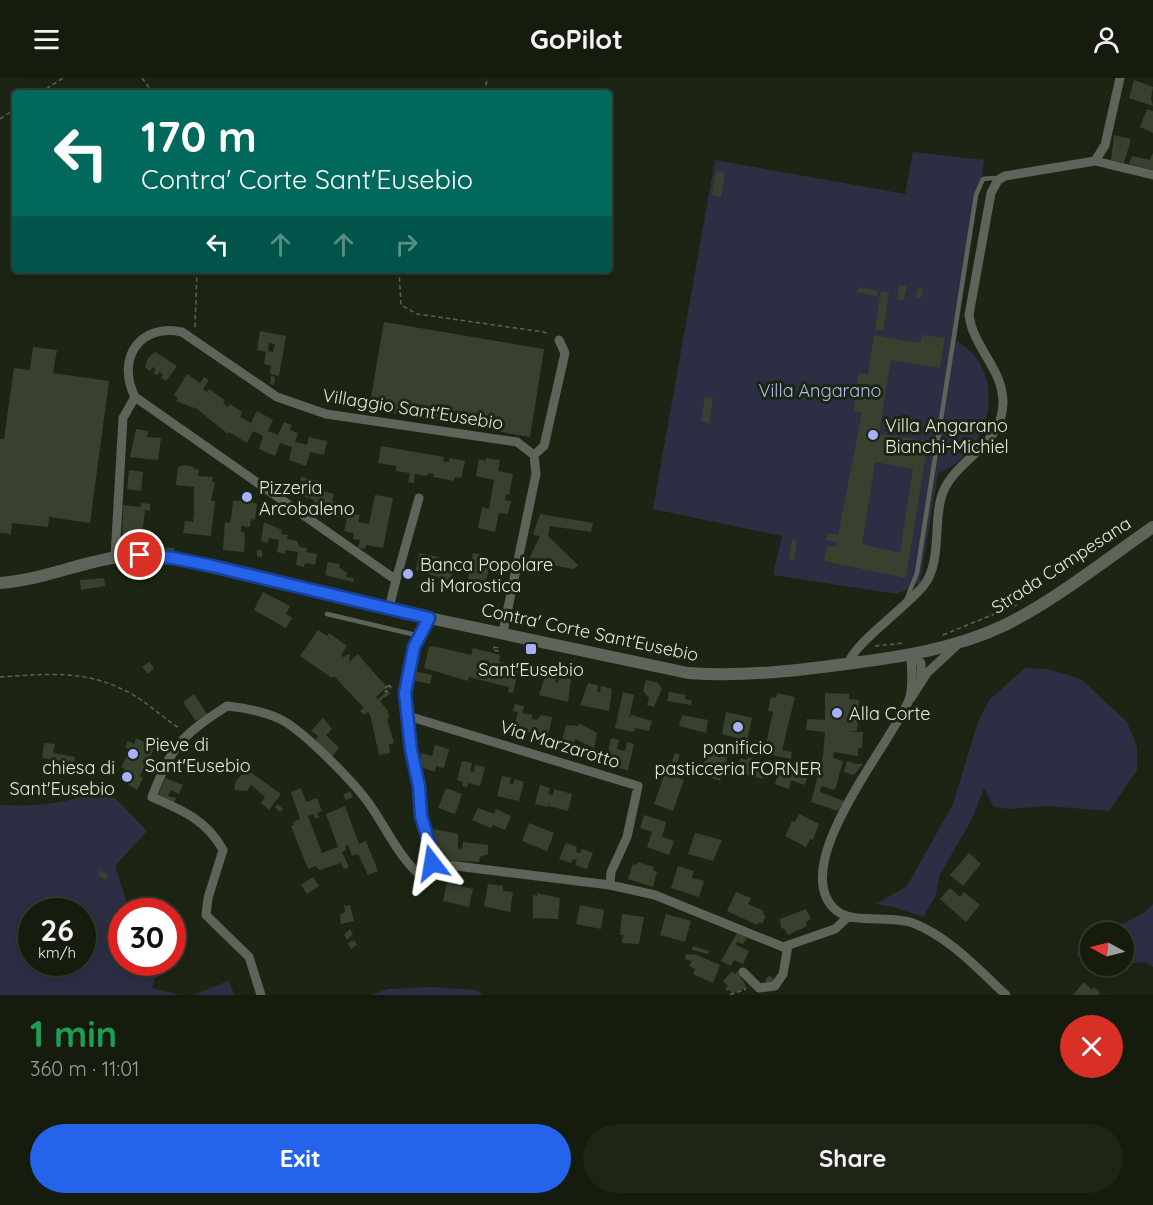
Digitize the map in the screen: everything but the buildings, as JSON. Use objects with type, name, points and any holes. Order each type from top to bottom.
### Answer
[{"type":"street","points":[[1095,161],[1105,145],[1120,78]]},
{"type":"street","points":[[848,664],[851,656],[859,647],[902,609],[926,582],[932,567],[944,491],[953,477],[993,436],[1001,417],[1003,403],[998,375],[971,330],[969,315],[986,209],[998,180],[1005,176],[1095,161],[1153,175]]},
{"type":"street","name":"Villaggio Sant'Eusebio","points":[[135,397],[128,372],[130,356],[139,341],[165,329],[182,332],[277,397],[326,414],[517,442],[534,455]]},
{"type":"street","points":[[503,632],[536,474],[534,455],[544,446],[565,353],[558,340]]},
{"type":"street","points":[[115,557],[123,418],[135,397],[396,580]]},
{"type":"street","points":[[389,608],[419,498]]},
{"type":"street","name":"Strada Campesana","points":[[848,664],[908,649],[965,641],[1005,624],[1043,603],[1153,527]]},
{"type":"street","name":"Contra' Corte Sant'Eusebio","points":[[0,583],[58,574],[115,557],[140,555],[173,558],[429,618],[688,673],[739,675],[848,664]]},
{"type":"street","points":[[261,995],[249,957],[207,915],[208,898],[223,850],[215,836],[191,814],[152,797],[173,748],[187,734],[227,706],[257,710],[283,720],[329,760],[365,798],[409,866],[420,875],[432,871],[432,852],[421,816],[419,786],[411,750],[405,693],[408,668],[429,618]]},
{"type":"street","points":[[965,641],[941,657],[921,682],[832,833],[823,859],[824,892],[838,912],[848,917],[889,917],[913,923],[938,936],[1006,995]]},
{"type":"street","points":[[908,649],[921,663],[921,682]]},
{"type":"street","points":[[908,649],[908,701]]},
{"type":"street","name":"Via Marzarotto","points":[[408,716],[638,786],[627,837],[611,872],[610,885]]},
{"type":"street","points":[[432,863],[610,885],[656,896],[788,946],[835,929],[848,917]]},
{"type":"street","points":[[743,972],[755,985],[767,989],[776,986],[783,974],[788,946]]},
{"type":"lane","points":[[902,609],[918,573],[976,195],[983,179],[992,177],[998,180]]},
{"type":"lane","points":[[327,614],[420,636]]},
{"type":"path","points":[[45,90],[63,78]]},
{"type":"path","points":[[194,340],[197,273]]},
{"type":"path","points":[[399,273],[401,305],[417,314],[544,332],[558,340]]},
{"type":"path","points":[[937,637],[1020,603]]},
{"type":"path","points":[[859,647],[908,649]]},
{"type":"path","points":[[0,677],[63,673],[84,675],[131,693],[187,734]]},
{"type":"path","points":[[730,995],[755,985]]},
{"type":"green space","name":"Villa Angarano","points":[[913,152],[984,160],[956,341],[973,354],[984,371],[988,391],[988,411],[971,449],[956,463],[938,473],[920,583],[897,594],[773,575],[782,536],[653,509],[715,160],[905,194]]},
{"type":"green space","points":[[1025,668],[1047,669],[1081,679],[1127,722],[1137,747],[1137,770],[1109,811],[1047,806],[1009,809],[994,807],[984,788],[971,821],[940,874],[936,895],[923,917],[894,907],[876,904],[907,886],[953,804],[977,725],[989,700]]},
{"type":"green space","points":[[106,789],[147,831],[115,866],[125,898],[108,898],[108,976],[156,976],[152,988],[180,995],[0,995],[0,805],[42,805],[66,801]]},
{"type":"green space","points":[[1153,904],[1153,967],[1146,962],[1134,963],[1134,922],[1126,922],[1142,914]]},
{"type":"green space","points":[[228,981],[235,995],[193,995]]},
{"type":"green space","points":[[430,987],[476,990],[483,995],[371,995],[388,989]]},
{"type":"place","name":"Villa Angarano Bianchi-Michiel","points":[[873,435]]},
{"type":"place","name":"Pizzeria Arcobaleno","points":[[247,497]]},
{"type":"place","name":"Banca Popolare di Marostica","points":[[408,574]]},
{"type":"place","name":"Sant'Eusebio","points":[[531,649]]},
{"type":"place","name":"Alla Corte","points":[[837,713]]},
{"type":"place","name":"panificio pasticceria FORNER","points":[[738,727]]},
{"type":"place","name":"Pieve di Sant'Eusebio","points":[[133,754]]},
{"type":"place","name":"chiesa di Sant'Eusebio","points":[[127,777]]},
{"type":"route","points":[[140,555],[173,558],[212,566],[429,618],[414,647],[408,668],[405,693],[411,750],[419,786],[421,816],[425,836],[432,852],[432,863]]}]
